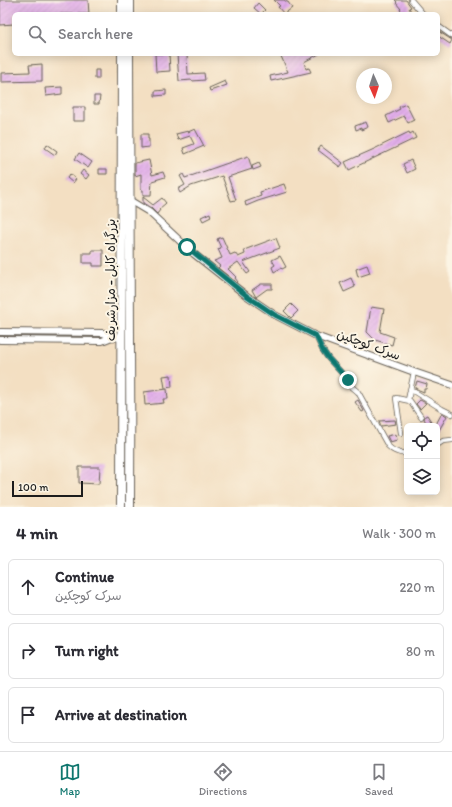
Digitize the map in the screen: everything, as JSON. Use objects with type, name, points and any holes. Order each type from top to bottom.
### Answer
[{"type":"highway","points":[[122,0],[122,12]]},
{"type":"highway","points":[[130,0],[130,12]]},
{"type":"highway","name":"بزرگراه کابل - مزارشریف","points":[[121,507],[122,56]]},
{"type":"highway","name":"بزرگراه کابل - مزارشریف","points":[[130,56],[130,507]]},
{"type":"main road","name":"سرک کوچکین","points":[[129,200],[149,212],[194,254],[247,296],[275,315],[316,336],[452,385]]},
{"type":"main road","points":[[0,332],[103,333],[112,337],[121,338]]},
{"type":"main road","points":[[0,340],[102,341],[112,337]]},
{"type":"street","points":[[411,0],[421,12]]},
{"type":"street","points":[[440,27],[452,36]]},
{"type":"street","points":[[316,336],[328,358],[358,392],[388,446],[392,450],[404,453]]},
{"type":"street","points":[[408,400],[414,372]]},
{"type":"street","points":[[410,389],[452,414]]},
{"type":"street","points":[[401,433],[396,398],[410,401],[421,417]]},
{"type":"street","points":[[440,443],[443,441],[452,440]]},
{"type":"building","points":[[0,0],[88,0],[89,12],[12,12],[12,24],[0,25]]},
{"type":"building","points":[[274,0],[284,0],[288,2],[292,8],[287,12],[282,12],[278,7],[280,6]]},
{"type":"building","points":[[395,0],[406,0],[411,7],[409,8],[412,12],[402,12],[396,3],[397,2]]},
{"type":"building","points":[[258,3],[265,10],[263,12],[259,12],[254,8]]},
{"type":"building","points":[[440,32],[452,40],[450,44],[440,37]]},
{"type":"building","points":[[155,56],[169,56],[170,71],[156,72]]},
{"type":"building","points":[[177,56],[187,56],[188,74],[204,73],[205,80],[179,81]]},
{"type":"building","points":[[281,56],[315,56],[304,62],[306,69],[309,68],[311,72],[271,81],[270,76],[288,72]]},
{"type":"building","points":[[42,64],[42,81],[1,82],[1,73],[30,72],[29,65]]},
{"type":"building","points":[[95,70],[99,70],[99,79],[95,79]]},
{"type":"building","points":[[225,81],[227,85],[210,91],[209,88]]},
{"type":"building","points":[[62,87],[62,94],[46,96],[45,88]]},
{"type":"building","points":[[166,90],[166,95],[155,96],[155,91]]},
{"type":"building","points":[[94,96],[100,96],[99,104],[94,104]]},
{"type":"building","points":[[406,104],[414,120],[408,123],[404,116],[389,123],[386,116],[400,109],[399,107]]},
{"type":"building","points":[[73,107],[85,107],[85,121],[73,121]]},
{"type":"building","points":[[366,122],[368,127],[361,130],[361,128],[356,130],[355,126]]},
{"type":"building","points":[[195,129],[204,146],[185,154],[183,148],[194,144],[190,136],[178,140],[176,134]]},
{"type":"building","points":[[409,132],[410,134],[413,132],[416,138],[349,170],[345,162]]},
{"type":"building","points":[[141,134],[148,134],[149,147],[141,148]]},
{"type":"building","points":[[47,144],[57,151],[55,155],[45,148]]},
{"type":"building","points":[[321,146],[343,163],[340,167],[318,150]]},
{"type":"building","points":[[79,153],[92,162],[88,168],[75,159]]},
{"type":"building","points":[[248,156],[252,169],[228,177],[236,200],[231,201],[222,176],[191,186],[180,193],[178,189],[185,185],[180,176],[183,174],[185,178]]},
{"type":"building","points":[[149,160],[152,175],[163,172],[165,177],[152,181],[151,195],[143,195],[143,190],[141,190],[141,174],[135,176],[135,163]]},
{"type":"building","points":[[411,160],[415,169],[407,173],[403,164]]},
{"type":"building","points":[[259,163],[261,167],[253,170],[252,166]]},
{"type":"building","points":[[99,169],[107,169],[107,174],[99,174]]},
{"type":"building","points":[[83,170],[89,175],[86,179],[80,174]]},
{"type":"building","points":[[70,174],[76,179],[73,183],[67,178]]},
{"type":"building","points":[[284,184],[287,192],[246,206],[245,202],[261,196],[260,192]]},
{"type":"building","points":[[143,197],[153,205],[162,198],[166,203],[159,209],[160,210],[157,214],[143,203]]},
{"type":"building","points":[[210,213],[211,217],[203,221],[201,217]]},
{"type":"building","points":[[222,237],[230,255],[235,253],[238,257],[245,254],[244,250],[276,238],[280,248],[243,262],[250,272],[247,274],[238,262],[228,269],[236,277],[237,283],[218,268],[220,266],[214,261],[222,258],[218,249],[221,248],[217,239]]},
{"type":"building","points":[[92,250],[103,250],[103,266],[93,266],[93,263],[83,263],[83,253],[92,253]]},
{"type":"building","points":[[280,256],[286,267],[274,272],[272,267],[275,265],[272,260]]},
{"type":"building","points":[[367,265],[370,273],[358,277],[356,269]]},
{"type":"building","points":[[351,278],[355,287],[344,292],[340,283]]},
{"type":"building","points":[[261,284],[272,284],[272,289],[267,289],[256,297],[252,290]]},
{"type":"building","points":[[291,304],[298,311],[291,318],[284,311]]},
{"type":"building","points":[[371,307],[384,309],[380,332],[394,337],[392,345],[375,340],[367,332]]},
{"type":"building","points":[[171,375],[172,387],[165,388],[163,376]]},
{"type":"building","points":[[417,381],[427,384],[424,392],[415,388]]},
{"type":"building","points":[[167,389],[168,399],[163,399],[164,403],[145,405],[144,392]]},
{"type":"building","points":[[358,400],[364,411],[362,412],[355,402]]},
{"type":"building","points":[[420,400],[426,403],[420,409],[416,404]]},
{"type":"building","points":[[442,413],[447,416],[440,429],[440,423],[437,423]]},
{"type":"building","points":[[427,415],[432,423],[426,423],[424,419]]},
{"type":"building","points":[[395,420],[396,424],[381,426],[379,421]]},
{"type":"building","points":[[396,434],[397,440],[390,442],[387,436]]},
{"type":"building","points":[[79,467],[100,467],[99,484],[79,483]]},
{"type":"route","points":[[187,247],[247,296],[275,315],[316,336],[328,358],[348,380]]}]
